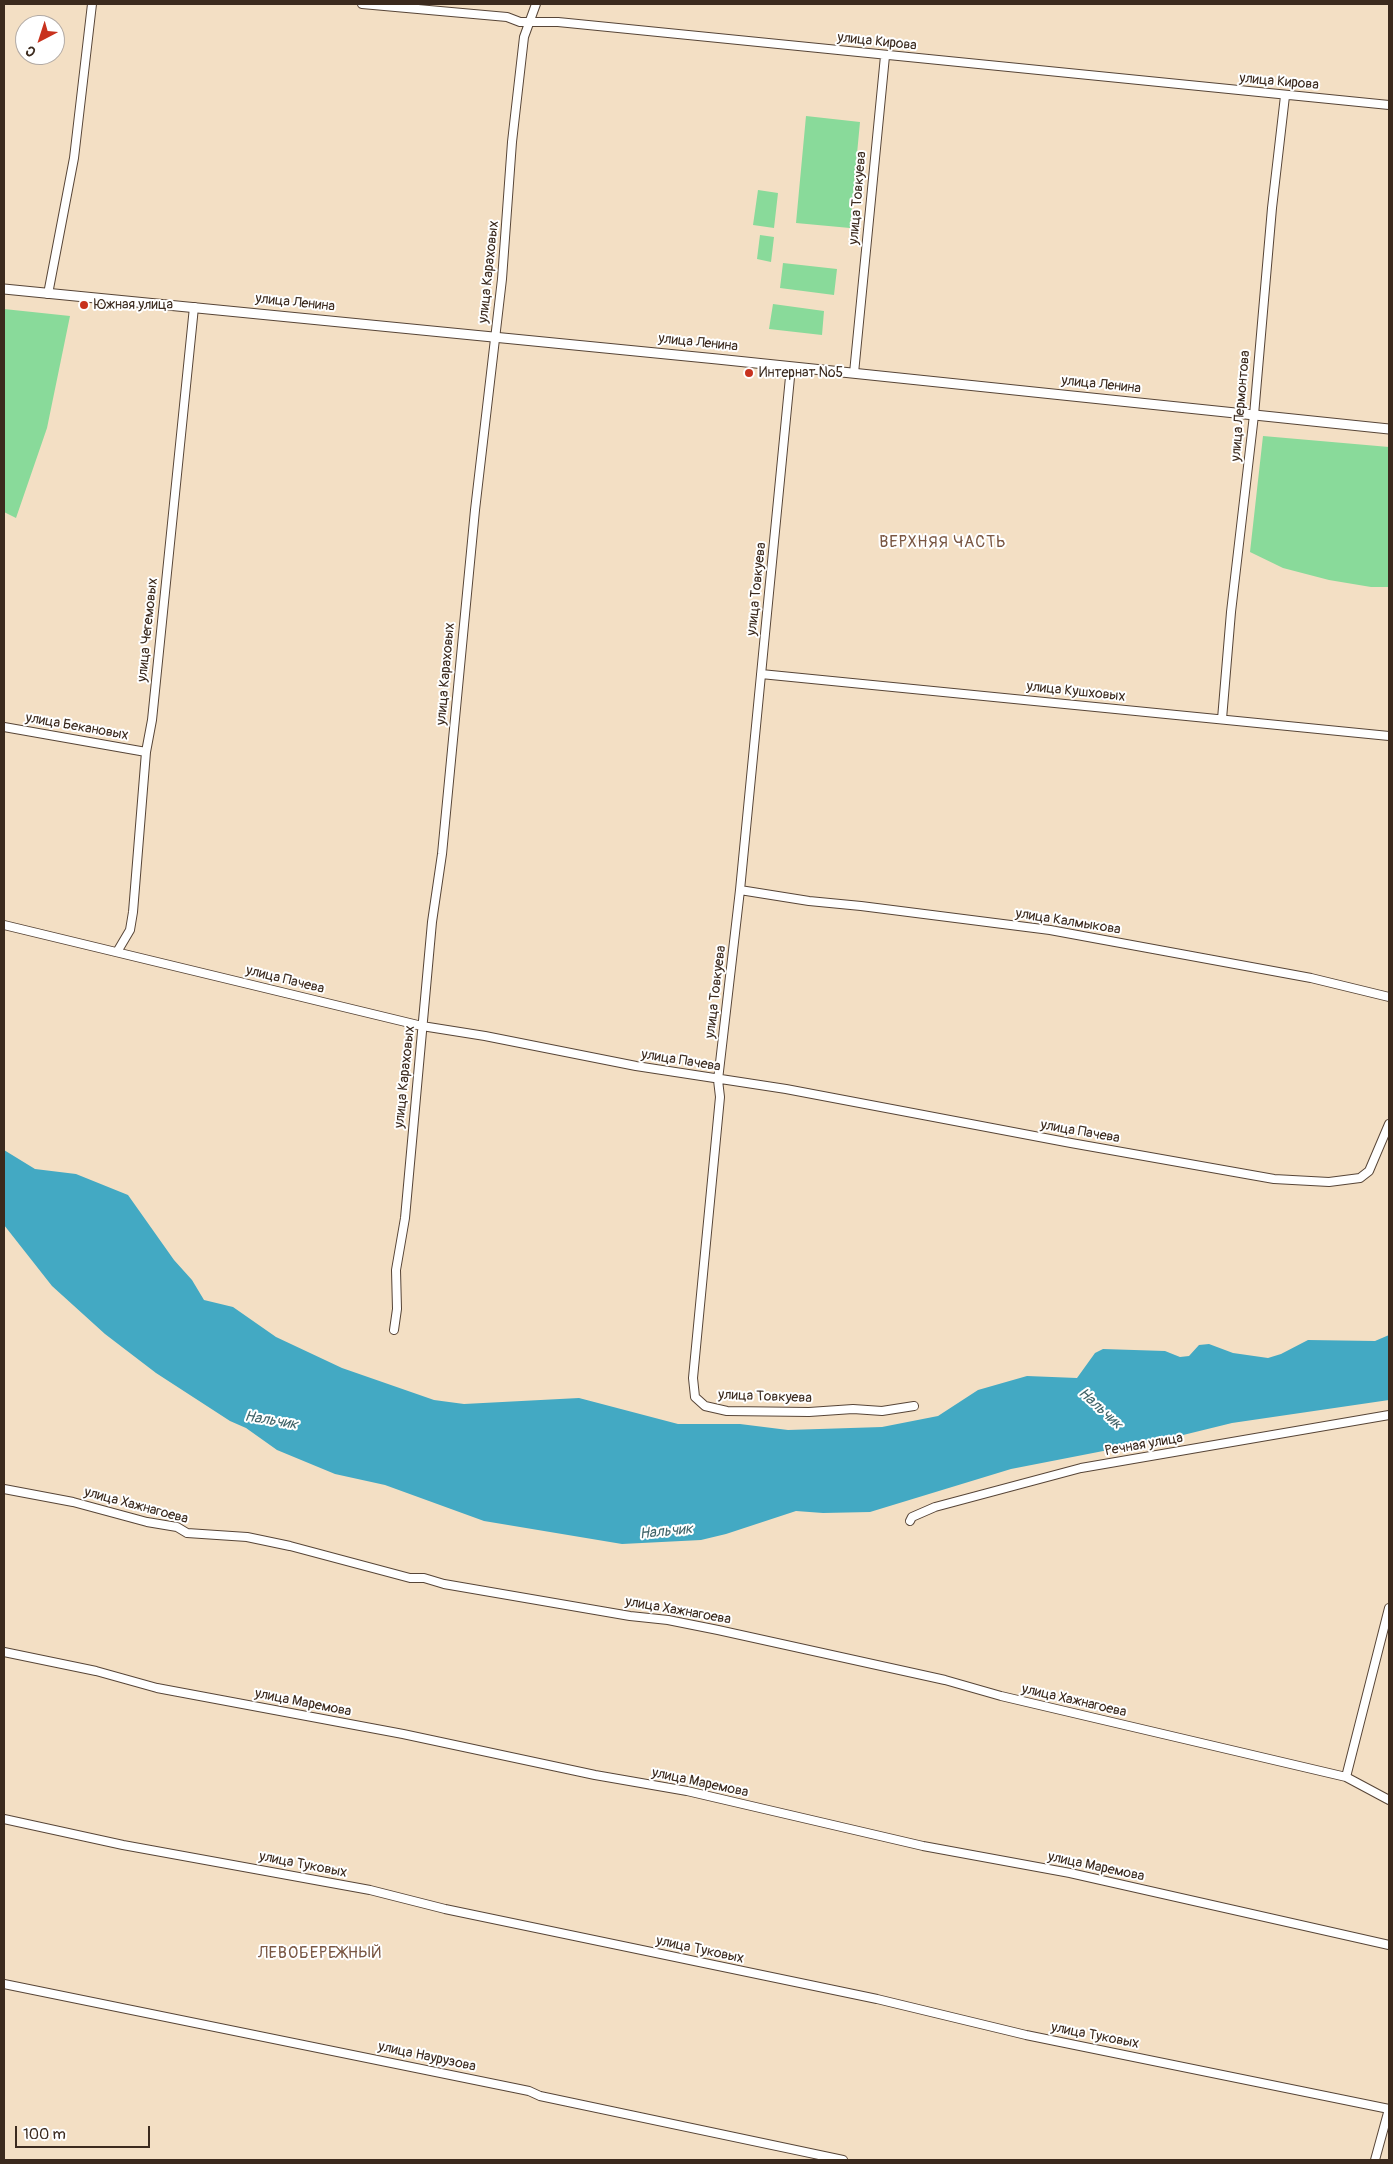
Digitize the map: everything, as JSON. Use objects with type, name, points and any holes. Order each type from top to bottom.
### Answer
[{"type":"street","points":[[48,294],[74,158],[92,4]]},
{"type":"street","name":"улица Кирова","points":[[362,4],[1389,105]]},
{"type":"street","name":"улица Караховых","points":[[394,1330],[397,1309],[396,1270],[405,1218],[432,922],[442,854],[474,510],[502,279],[512,142],[524,37],[536,4]]},
{"type":"street","name":"улица Товкуева","points":[[854,373],[885,56]]},
{"type":"street","name":"улица Лермонтова","points":[[1222,719],[1231,612],[1254,415],[1284,96]]},
{"type":"street","name":"улица Ленина","points":[[4,290],[194,307],[854,373],[1389,429]]},
{"type":"street","name":"улица Чегемовых","points":[[116,952],[130,930],[133,912],[146,752],[152,720],[194,307]]},
{"type":"street","name":"улица Товкуева","points":[[791,367],[740,890],[718,1080],[720,1098],[693,1378],[695,1397],[706,1406],[727,1411],[764,1412],[853,1409],[882,1411],[914,1406]]},
{"type":"street","name":"улица Кушховых","points":[[761,674],[1389,736]]},
{"type":"street","name":"улица Бекановых","points":[[4,727],[146,752]]},
{"type":"street","name":"улица Калмыкова","points":[[740,890],[809,901],[1050,930],[1311,978],[1389,998]]},
{"type":"street","name":"улица Пачева","points":[[4,925],[422,1026],[718,1080],[786,1089],[1061,1142],[1274,1178],[1329,1182],[1360,1178],[1369,1171],[1389,1124]]},
{"type":"street","name":"Речная улица","points":[[910,1521],[912,1517],[935,1507],[1080,1468],[1389,1415]]},
{"type":"street","name":"улица Хажнагоева","points":[[4,1489],[73,1502],[147,1522],[177,1527],[187,1533],[247,1537],[290,1546],[410,1578],[424,1578],[444,1584],[630,1616],[668,1620],[718,1630],[945,1680],[1010,1698],[1346,1777]]},
{"type":"street","points":[[1389,1608],[1346,1777],[1389,1800]]},
{"type":"street","name":"улица Маремова","points":[[4,1652],[96,1671],[157,1688],[403,1734],[595,1775],[687,1791],[923,1846],[1070,1873],[1389,1945]]},
{"type":"street","name":"улица Туковых","points":[[4,1819],[123,1845],[370,1890],[445,1909],[877,1999],[1026,2034],[1389,2109]]},
{"type":"street","name":"улица Наурузова","points":[[4,1984],[529,2091],[540,2096],[843,2160]]},
{"type":"street","points":[[1375,2160],[1389,2109]]},
{"type":"green space","points":[[806,116],[860,122],[850,228],[796,223]]},
{"type":"green space","points":[[758,190],[778,193],[774,228],[753,225]]},
{"type":"green space","points":[[760,235],[774,237],[771,262],[757,259]]},
{"type":"green space","points":[[783,263],[837,269],[834,295],[780,288]]},
{"type":"green space","points":[[773,304],[824,311],[822,335],[769,329]]},
{"type":"green space","points":[[4,309],[70,316],[47,428],[16,518],[4,512]]},
{"type":"green space","points":[[1263,436],[1389,447],[1389,587],[1371,587],[1329,580],[1283,568],[1250,552]]},
{"type":"water","name":"Нальчик","points":[[4,1150],[35,1169],[76,1174],[128,1195],[174,1260],[192,1280],[204,1300],[233,1307],[276,1337],[342,1368],[434,1400],[464,1404],[579,1398],[678,1424],[740,1424],[788,1430],[882,1427],[938,1416],[978,1390],[1027,1376],[1077,1378],[1095,1353],[1103,1349],[1165,1351],[1180,1357],[1189,1356],[1199,1345],[1209,1344],[1233,1353],[1268,1358],[1281,1354],[1308,1340],[1375,1341],[1389,1335],[1389,1400],[1232,1423],[1175,1437],[1011,1469],[870,1512],[823,1513],[796,1511],[726,1534],[701,1540],[622,1544],[484,1521],[385,1485],[335,1474],[277,1450],[246,1428],[230,1421],[156,1373],[105,1334],[52,1286],[4,1225]]},
{"type":"place","name":"Южная улица","points":[[84,305]]},
{"type":"place","name":"Интернат №5","points":[[749,373]]},
{"type":"district","name":"ВЕРХНЯЯ ЧАСТЬ","points":[[943,543]]},
{"type":"district","name":"ЛЕВОБЕРЕЖНЫЙ","points":[[320,1954]]}]
